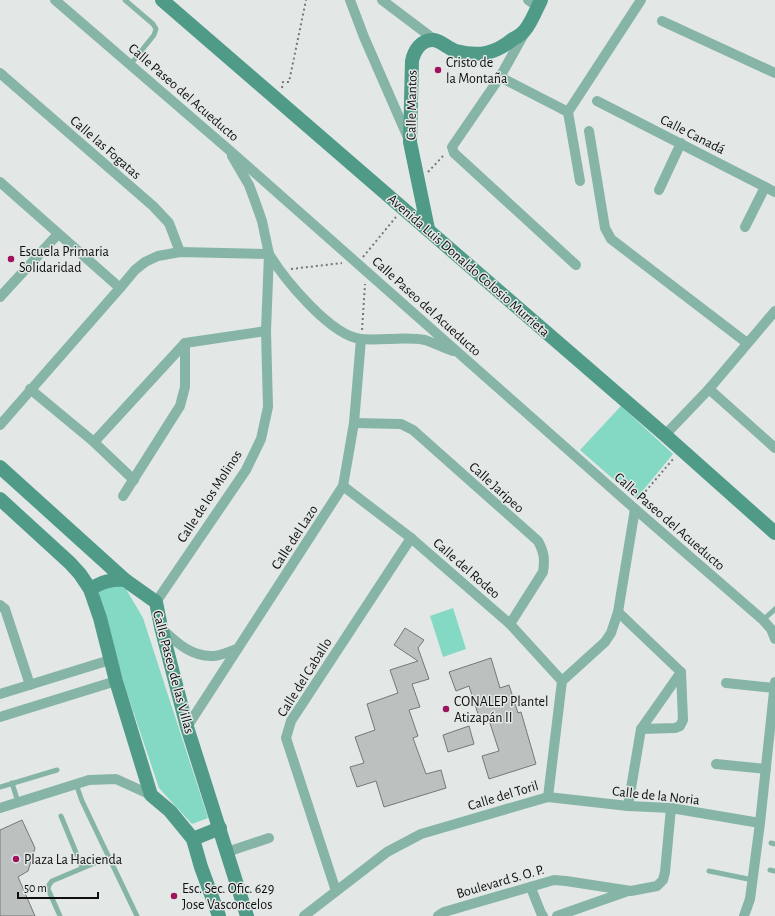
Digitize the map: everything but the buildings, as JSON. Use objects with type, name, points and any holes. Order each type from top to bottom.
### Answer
[{"type":"street","name":"Calle Paseo del Acueducto","points":[[55,0],[228,149],[635,509],[763,620],[771,629],[775,639]]},
{"type":"street","name":"Avenida Luis Donaldo Colosio Murrieta","points":[[162,0],[682,449],[775,533]]},
{"type":"street","points":[[350,0],[364,37],[410,142]]},
{"type":"street","points":[[382,0],[435,40],[454,50],[468,53],[491,53],[502,48],[526,30]]},
{"type":"street","points":[[580,181],[568,112],[641,0]]},
{"type":"street","points":[[535,2],[526,30],[500,77],[452,147],[454,153],[576,265]]},
{"type":"street","points":[[662,21],[775,74]]},
{"type":"street","name":"Calle Mantos","points":[[428,229],[417,183],[410,142],[412,61],[417,47],[425,42],[435,40]]},
{"type":"street","name":"Calle las Fogatas","points":[[0,73],[153,206],[169,223],[180,252]]},
{"type":"street","points":[[500,77],[568,112]]},
{"type":"street","name":"Calle Canadá","points":[[597,101],[775,192]]},
{"type":"street","points":[[589,131],[605,228],[611,239],[747,343]]},
{"type":"street","points":[[659,190],[681,143]]},
{"type":"street","name":"Calle de los Molinos","points":[[156,602],[246,470],[261,439],[268,407],[266,331],[269,254],[260,216],[249,185],[228,149]]},
{"type":"street","points":[[244,176],[246,170],[253,171]]},
{"type":"street","points":[[0,182],[120,288]]},
{"type":"street","points":[[745,227],[765,186]]},
{"type":"street","points":[[0,297],[58,234]]},
{"type":"street","points":[[0,425],[135,270],[146,262],[158,256],[180,252],[269,254]]},
{"type":"street","name":"Calle de los Molinos","points":[[269,254],[293,287],[325,318],[345,334],[361,339],[424,340],[460,354]]},
{"type":"street","points":[[665,435],[709,389],[775,311]]},
{"type":"street","points":[[94,442],[185,343],[266,331]]},
{"type":"street","name":"Calle del Lazo","points":[[187,728],[343,486],[354,423],[361,339]]},
{"type":"street","points":[[122,496],[134,480],[180,406],[185,387],[185,343]]},
{"type":"street","points":[[30,389],[94,442],[134,480]]},
{"type":"street","points":[[709,389],[775,448]]},
{"type":"street","name":"Calle Jaripeo","points":[[354,423],[401,424],[413,430],[538,541],[544,552],[544,572],[510,624]]},
{"type":"street","name":"Calle Paseo de las Villas","points":[[0,467],[125,580],[156,602],[187,728],[247,916]]},
{"type":"street","name":"Calle del Rodeo","points":[[343,486],[411,538],[510,624],[562,681]]},
{"type":"street","points":[[0,499],[70,563],[80,574],[90,589],[100,618],[116,681],[151,795]]},
{"type":"street","points":[[562,681],[605,642],[611,633],[618,612],[635,509]]},
{"type":"street","name":"Calle del Caballo","points":[[336,892],[286,738],[291,721],[411,538]]},
{"type":"street","points":[[90,589],[107,581],[115,579],[125,580]]},
{"type":"street","points":[[2,608],[30,685]]},
{"type":"street","points":[[618,612],[681,672],[683,720],[680,726],[675,728],[641,730]]},
{"type":"street","points":[[161,627],[178,644],[198,654],[214,656],[237,649]]},
{"type":"street","points":[[0,694],[110,660]]},
{"type":"street","points":[[628,806],[641,730],[681,672]]},
{"type":"street","points":[[0,717],[116,681]]},
{"type":"street","name":"Calle del Toril","points":[[304,916],[386,852],[421,834],[548,797],[562,681]]},
{"type":"street","points":[[726,683],[775,685],[753,880],[750,899],[744,916]]},
{"type":"street","points":[[716,764],[766,769]]},
{"type":"street","points":[[0,808],[89,780],[116,779],[151,795],[170,811],[193,839],[201,867],[219,916]]},
{"type":"street","name":"Calle de la Noria","points":[[548,797],[628,806],[671,808],[760,823]]},
{"type":"street","name":"Boulevard S. O. P.","points":[[438,916],[444,912],[460,912],[554,880],[631,891],[657,886],[663,880],[671,808]]},
{"type":"street","points":[[193,839],[220,828]]},
{"type":"street","points":[[227,852],[268,838]]},
{"type":"street","points":[[531,888],[543,916]]},
{"type":"street","points":[[556,916],[631,891]]},
{"type":"lane","points":[[124,0],[153,24],[156,29],[154,35],[130,64]]},
{"type":"lane","points":[[763,620],[775,609]]},
{"type":"lane","points":[[0,787],[57,770]]},
{"type":"lane","points":[[12,783],[18,802]]},
{"type":"lane","points":[[76,784],[82,801],[137,916]]},
{"type":"lane","points":[[61,816],[82,867]]},
{"type":"lane","points":[[60,916],[48,889],[52,881],[82,867],[109,857]]},
{"type":"lane","points":[[709,871],[753,880]]},
{"type":"path","points":[[279,101],[283,82],[289,82],[306,0]]},
{"type":"path","points":[[417,183],[452,147]]},
{"type":"path","points":[[284,270],[343,262]]},
{"type":"path","points":[[635,509],[637,501],[682,449]]},
{"type":"green space","points":[[621,406],[673,454],[636,499],[580,450]]},
{"type":"green space","points":[[117,584],[126,589],[143,618],[208,818],[192,824],[159,788],[126,690],[98,591]]},
{"type":"green space","points":[[453,608],[466,649],[443,657],[430,616]]},
{"type":"place","name":"Cristo de la Montaña","points":[[438,70]]},
{"type":"place","name":"Escuela Primaria Solidaridad","points":[[11,259]]},
{"type":"place","name":"CONALEP Plantel Atizapán II","points":[[446,709]]},
{"type":"place","name":"Plaza La Hacienda","points":[[16,859]]},
{"type":"place","name":"Esc. Sec. Ofic. 629 Jose Vasconcelos","points":[[174,896]]}]
